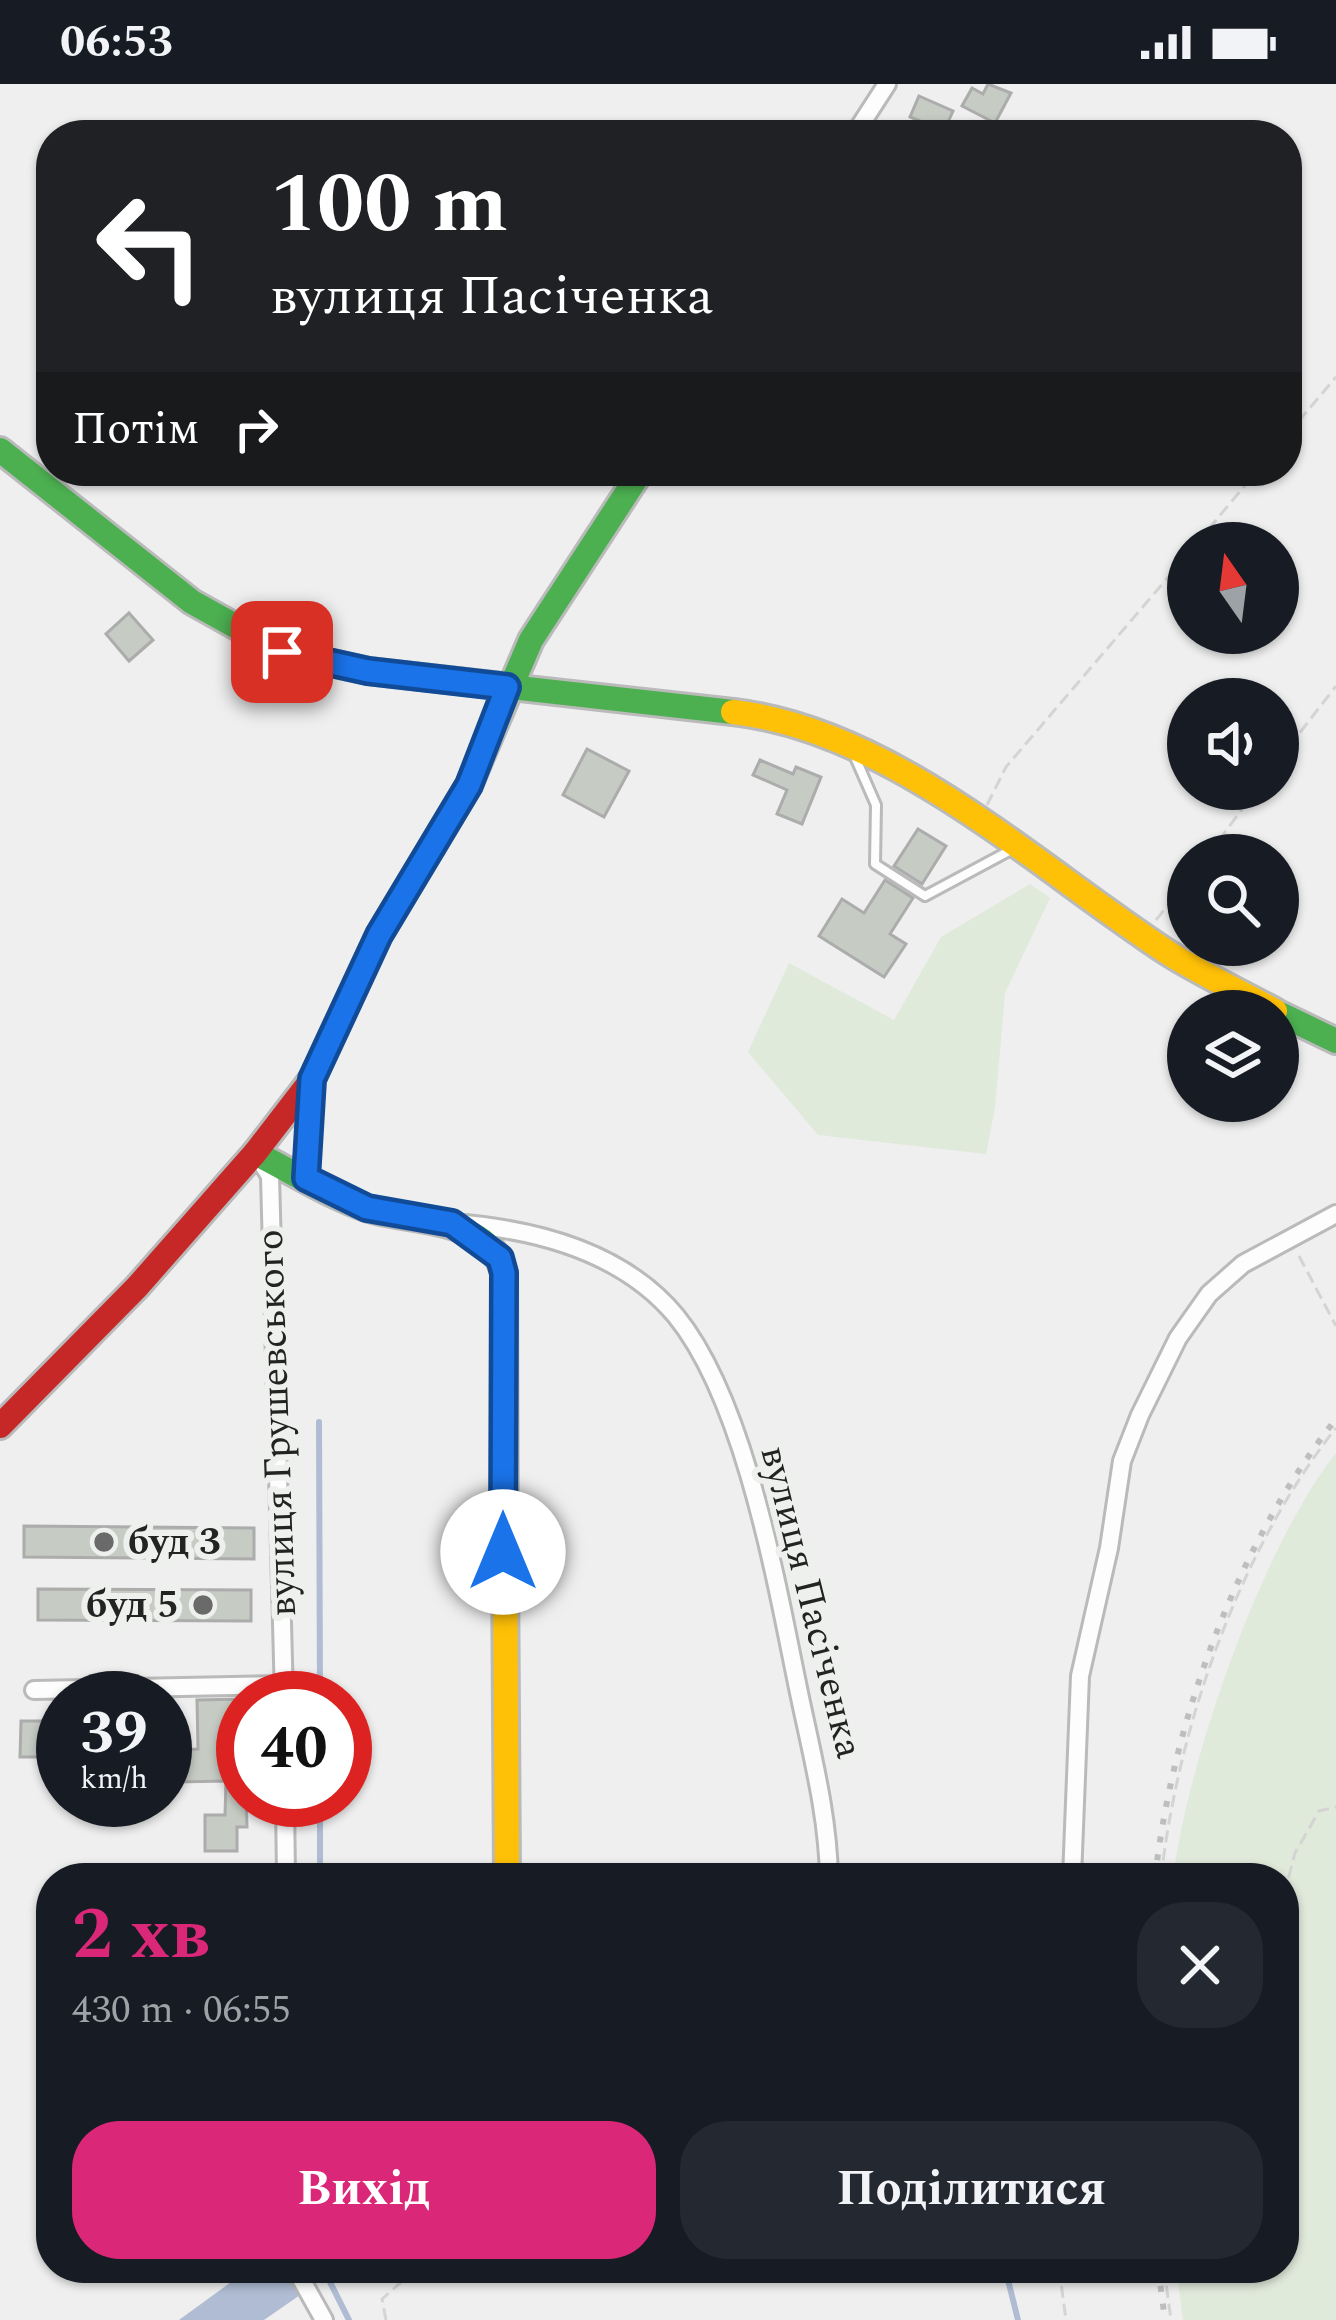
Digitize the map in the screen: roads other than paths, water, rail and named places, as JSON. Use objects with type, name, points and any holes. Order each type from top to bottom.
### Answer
[{"type":"street","points":[[863,120],[886,84]]},
{"type":"street","points":[[0,450],[36,478]]},
{"type":"street","points":[[45,486],[192,602],[239,632],[321,664],[756,715],[849,745],[979,822],[1144,936],[1238,990]]},
{"type":"street","points":[[0,1426],[136,1287],[255,1153],[312,1079],[379,935],[469,785],[531,640],[631,486]]},
{"type":"street","points":[[1299,1023],[1336,1041]]},
{"type":"street","points":[[306,1178],[312,1079]]},
{"type":"street","name":"вулиця Пасіченка","points":[[255,1153],[367,1208],[531,1234],[598,1256],[676,1316],[713,1376],[762,1523],[828,1835],[829,1863]]},
{"type":"street","name":"вулиця Грушевського","points":[[255,1153],[270,1176],[283,1671]]},
{"type":"street","points":[[1073,1863],[1080,1676],[1109,1548],[1122,1461],[1178,1338],[1208,1294],[1243,1264],[1336,1214]]},
{"type":"street","name":"вулиця Пасіченка","points":[[452,1223],[500,1258],[504,1273],[507,1863]]},
{"type":"street","points":[[34,1690],[216,1691]]},
{"type":"street","points":[[285,1827],[286,1863]]},
{"type":"street","points":[[303,2283],[324,2320]]},
{"type":"lane","points":[[849,745],[876,805],[874,864],[925,896],[1016,847]]},
{"type":"water","points":[[230,2283],[294,2283],[300,2295],[264,2320],[179,2320]]},
{"type":"waterway","points":[[319,1422],[320,1671]]},
{"type":"waterway","points":[[320,1827],[320,1863]]},
{"type":"waterway","points":[[330,2283],[349,2320]]},
{"type":"waterway","points":[[1009,2283],[1018,2320]]},
{"type":"railway","points":[[1157,1863],[1177,1757],[1215,1636],[1268,1521],[1336,1419]]},
{"type":"railway","points":[[1160,2283],[1165,2320]]},
{"type":"place","name":"буд 3","points":[[104,1542]]},
{"type":"place","name":"буд 5","points":[[203,1605]]}]
